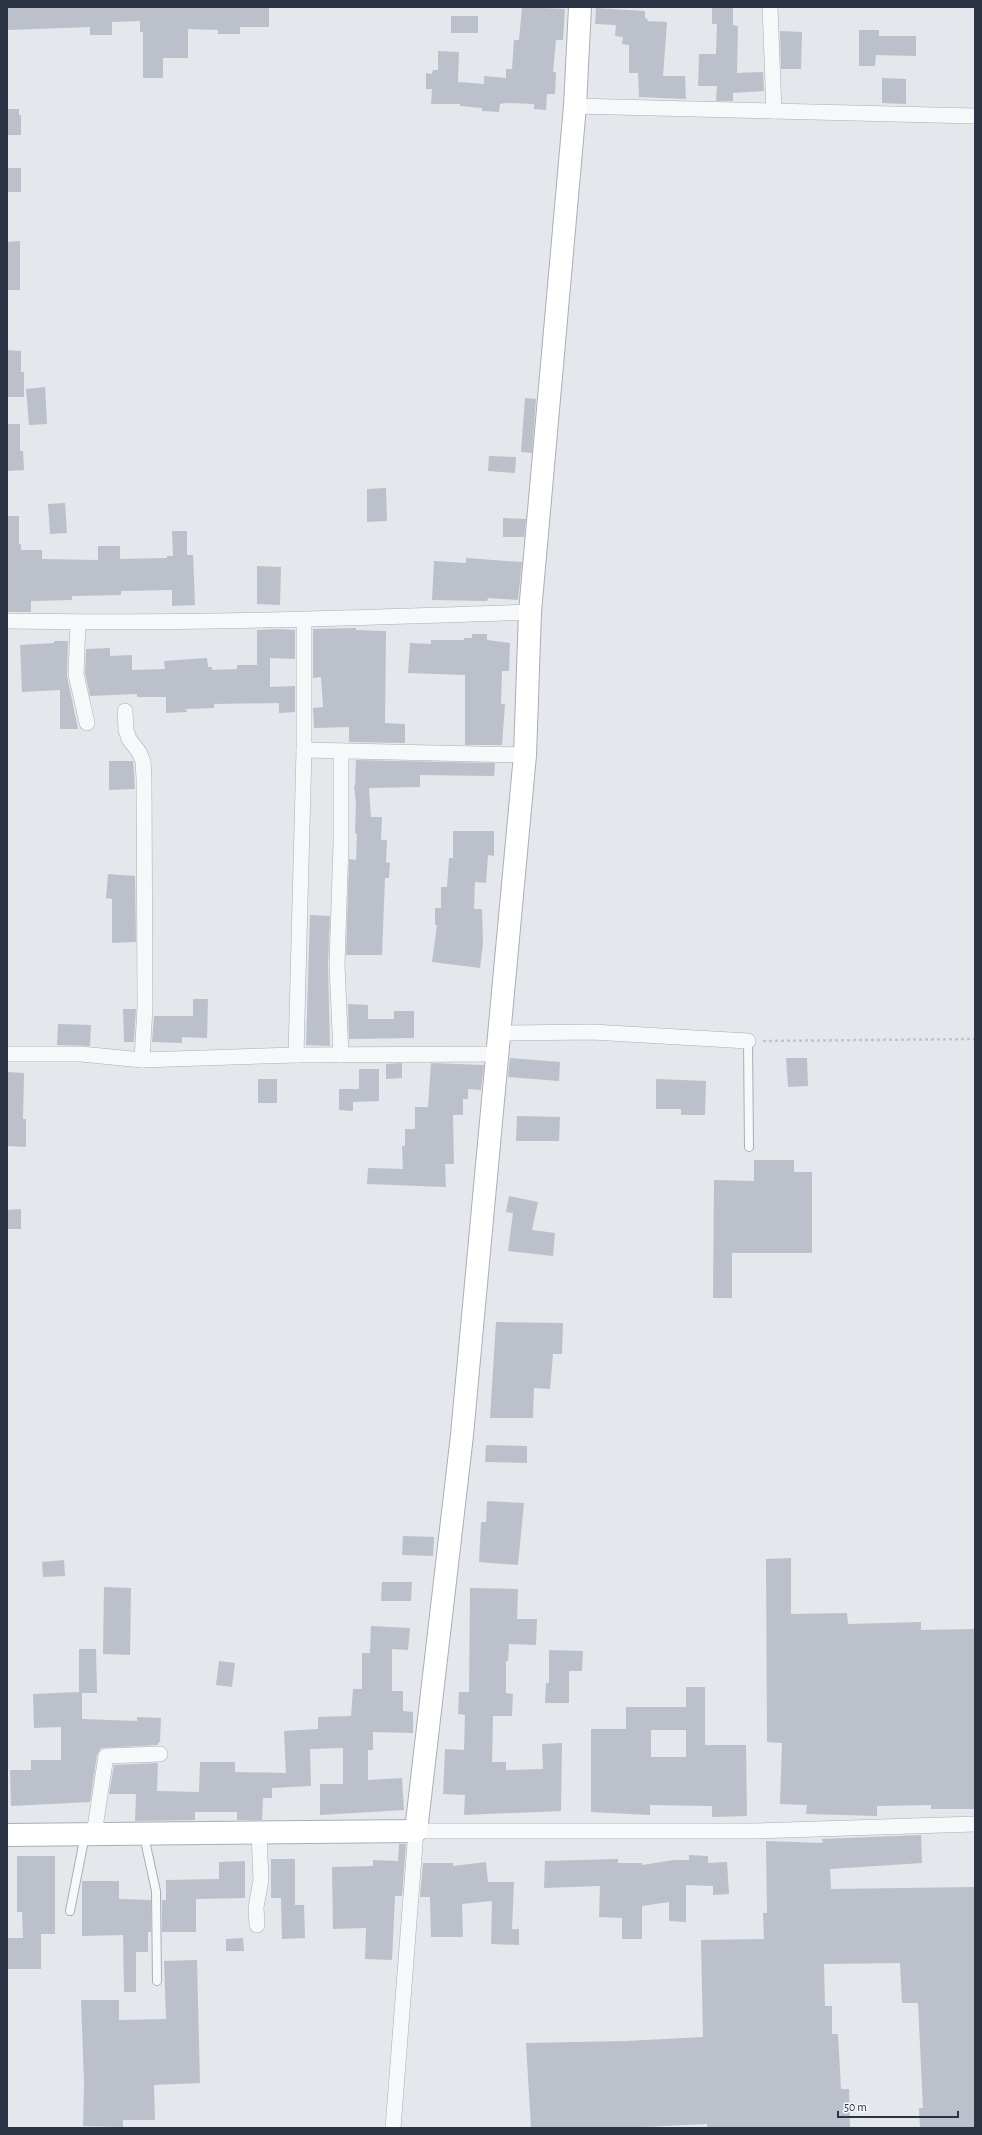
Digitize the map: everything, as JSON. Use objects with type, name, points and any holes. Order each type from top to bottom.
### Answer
[{"type":"street","points":[[393,2128],[416,1831],[462,1435],[525,755],[530,612],[575,106],[580,7]]},
{"type":"street","points":[[770,7],[774,111]]},
{"type":"street","points":[[575,106],[975,116]]},
{"type":"street","points":[[7,621],[78,622],[304,620],[530,612]]},
{"type":"street","points":[[296,1055],[304,750],[304,620]]},
{"type":"street","points":[[78,622],[76,674],[88,723]]},
{"type":"street","points":[[125,711],[126,730],[129,739],[139,752],[143,761],[144,779],[145,1007],[142,1060]]},
{"type":"street","points":[[304,750],[525,755]]},
{"type":"street","points":[[340,751],[341,843],[337,965],[341,1055]]},
{"type":"street","points":[[500,1033],[592,1032],[748,1041]]},
{"type":"street","points":[[7,1054],[80,1054],[142,1060],[296,1055],[497,1054]]},
{"type":"street","points":[[90,1834],[106,1756],[160,1754]]},
{"type":"street","points":[[7,1835],[259,1834],[416,1831],[754,1831],[975,1824]]},
{"type":"street","points":[[257,1925],[256,1907],[261,1880],[259,1834]]},
{"type":"lane","points":[[748,1041],[749,1147]]},
{"type":"lane","points":[[70,1911],[90,1834]]},
{"type":"lane","points":[[143,1834],[156,1892],[157,1981]]},
{"type":"path","points":[[748,1041],[975,1039]]},
{"type":"building","points":[[7,7],[269,7],[269,27],[240,27],[240,34],[218,34],[218,30],[188,29],[188,58],[163,58],[163,78],[143,78],[143,32],[140,32],[140,21],[112,22],[112,35],[90,35],[90,27],[7,30]]},
{"type":"building","points":[[522,7],[565,9],[563,40],[556,40],[553,72],[556,72],[555,94],[547,94],[546,110],[534,109],[534,104],[500,104],[499,112],[482,111],[482,108],[460,106],[460,104],[431,104],[432,89],[426,89],[426,73],[432,74],[433,70],[438,70],[438,51],[459,52],[458,82],[484,84],[484,76],[506,78],[506,69],[512,69],[514,40],[519,40]]},
{"type":"building","points":[[712,7],[733,7],[733,25],[738,26],[737,73],[763,72],[764,91],[733,93],[733,101],[716,101],[717,86],[698,86],[699,54],[716,54],[717,24],[712,24]]},
{"type":"building","points":[[596,8],[645,11],[645,18],[648,19],[647,21],[667,22],[663,76],[685,76],[686,99],[639,97],[638,73],[629,73],[629,45],[622,44],[623,37],[615,36],[616,25],[595,24]]},
{"type":"building","points":[[451,16],[478,16],[478,33],[451,33]]},
{"type":"building","points":[[859,30],[879,30],[879,36],[916,36],[916,56],[876,55],[875,66],[859,66]]},
{"type":"building","points":[[780,31],[802,32],[801,69],[781,69]]},
{"type":"building","points":[[882,78],[906,79],[906,104],[882,103]]},
{"type":"building","points":[[7,109],[19,109],[19,115],[21,115],[21,135],[7,135]]},
{"type":"building","points":[[7,168],[21,168],[21,192],[7,192]]},
{"type":"building","points":[[20,241],[20,290],[7,290],[7,242]]},
{"type":"building","points":[[7,350],[21,351],[21,372],[24,372],[24,397],[7,397]]},
{"type":"building","points":[[45,387],[47,424],[29,425],[26,389]]},
{"type":"building","points":[[525,398],[536,399],[532,453],[521,452]]},
{"type":"building","points":[[7,424],[20,424],[20,451],[23,451],[24,470],[7,471]]},
{"type":"building","points":[[489,456],[516,457],[515,473],[488,471]]},
{"type":"building","points":[[386,488],[387,521],[367,522],[367,489]]},
{"type":"building","points":[[65,503],[67,533],[50,534],[48,504]]},
{"type":"building","points":[[7,516],[19,516],[19,544],[21,544],[21,550],[42,550],[42,559],[98,560],[98,546],[120,546],[120,559],[167,558],[167,556],[173,556],[172,531],[187,531],[187,555],[193,555],[195,605],[172,606],[172,590],[121,591],[121,595],[72,596],[72,600],[31,601],[31,612],[7,612]]},
{"type":"building","points":[[503,518],[526,519],[524,537],[503,537]]},
{"type":"building","points":[[466,558],[522,562],[518,600],[488,598],[487,601],[432,600],[434,561],[466,563]]},
{"type":"building","points":[[257,566],[281,567],[280,605],[257,604]]},
{"type":"building","points":[[356,628],[356,630],[386,631],[385,723],[405,724],[405,743],[349,742],[349,727],[314,728],[313,708],[323,707],[321,677],[313,678],[313,629]]},
{"type":"building","points":[[257,630],[295,630],[295,659],[270,658],[270,687],[295,686],[295,712],[279,713],[279,703],[214,704],[214,708],[186,709],[187,712],[166,713],[166,697],[137,697],[137,694],[90,696],[85,673],[86,649],[110,648],[110,656],[132,655],[132,670],[165,669],[164,661],[207,658],[208,667],[212,667],[212,670],[237,669],[237,665],[257,665]]},
{"type":"building","points":[[472,634],[487,634],[487,640],[510,643],[509,671],[502,671],[501,704],[505,704],[502,745],[465,745],[465,675],[408,673],[410,643],[431,644],[431,640],[464,640],[464,638],[472,638]]},
{"type":"building","points":[[54,641],[68,641],[67,676],[78,729],[60,729],[60,690],[22,692],[20,645],[54,643]]},
{"type":"building","points":[[356,760],[495,763],[494,776],[420,775],[420,787],[369,788],[371,817],[382,817],[381,840],[387,840],[386,862],[390,863],[389,878],[385,878],[382,955],[346,955],[349,859],[356,860],[357,834],[355,833],[356,803],[354,786]]},
{"type":"building","points":[[109,761],[133,761],[135,789],[109,790]]},
{"type":"building","points":[[453,831],[494,831],[494,856],[488,855],[486,883],[475,882],[474,909],[482,909],[483,943],[480,968],[432,962],[437,925],[435,925],[435,908],[441,908],[441,887],[447,887],[449,858],[453,858]]},
{"type":"building","points":[[108,874],[135,876],[136,942],[112,943],[112,899],[106,898]]},
{"type":"building","points":[[310,915],[330,916],[328,965],[330,1046],[306,1045]]},
{"type":"building","points":[[193,999],[208,999],[207,1038],[182,1037],[182,1043],[152,1042],[154,1016],[193,1016]]},
{"type":"building","points":[[348,1004],[368,1005],[368,1019],[394,1019],[394,1011],[414,1011],[414,1038],[349,1039]]},
{"type":"building","points":[[123,1009],[136,1009],[134,1042],[124,1042]]},
{"type":"building","points":[[58,1024],[91,1025],[90,1046],[57,1045]]},
{"type":"building","points":[[510,1058],[560,1062],[559,1081],[508,1077]]},
{"type":"building","points":[[786,1058],[807,1058],[808,1086],[788,1087]]},
{"type":"building","points":[[402,1063],[402,1078],[386,1079],[386,1064]]},
{"type":"building","points":[[431,1063],[484,1065],[481,1090],[468,1089],[468,1099],[463,1099],[463,1115],[453,1115],[454,1164],[445,1164],[446,1187],[367,1184],[368,1168],[403,1169],[402,1146],[405,1146],[405,1129],[415,1129],[415,1107],[428,1107]]},
{"type":"building","points":[[359,1069],[379,1069],[379,1101],[353,1102],[353,1111],[339,1110],[339,1089],[359,1089]]},
{"type":"building","points":[[7,1072],[24,1073],[23,1119],[26,1119],[26,1147],[7,1146]]},
{"type":"building","points":[[258,1079],[277,1079],[277,1103],[258,1103]]},
{"type":"building","points":[[656,1079],[706,1081],[705,1115],[681,1115],[681,1109],[656,1109]]},
{"type":"building","points":[[517,1116],[560,1117],[559,1141],[516,1141]]},
{"type":"building","points":[[754,1160],[794,1160],[794,1172],[812,1172],[812,1253],[732,1253],[732,1298],[713,1298],[714,1180],[754,1181]]},
{"type":"building","points":[[509,1196],[538,1202],[532,1230],[555,1233],[553,1256],[508,1251],[513,1213],[506,1212]]},
{"type":"building","points":[[21,1209],[21,1229],[7,1229],[7,1210]]},
{"type":"building","points":[[496,1322],[563,1323],[562,1354],[553,1354],[550,1389],[534,1388],[533,1418],[490,1418]]},
{"type":"building","points":[[486,1445],[527,1446],[527,1463],[485,1462]]},
{"type":"building","points":[[487,1501],[524,1503],[518,1565],[479,1562],[481,1522],[486,1522]]},
{"type":"building","points":[[403,1536],[434,1537],[433,1556],[402,1555]]},
{"type":"building","points":[[791,1558],[791,1614],[847,1613],[848,1624],[921,1622],[921,1630],[975,1629],[975,1809],[931,1809],[931,1805],[877,1806],[877,1816],[806,1814],[807,1805],[780,1804],[782,1743],[767,1742],[766,1559]]},
{"type":"building","points":[[64,1560],[65,1576],[43,1577],[42,1562]]},
{"type":"building","points":[[382,1582],[412,1582],[411,1601],[381,1601]]},
{"type":"building","points":[[104,1587],[131,1588],[130,1655],[103,1654]]},
{"type":"building","points":[[470,1588],[518,1589],[517,1619],[537,1619],[536,1645],[509,1644],[508,1661],[506,1661],[506,1693],[513,1694],[512,1716],[493,1716],[492,1762],[506,1762],[506,1770],[543,1769],[542,1744],[562,1743],[561,1811],[464,1815],[465,1795],[443,1794],[445,1749],[464,1750],[465,1715],[458,1714],[459,1692],[469,1692]]},
{"type":"building","points":[[371,1626],[410,1628],[408,1650],[392,1649],[392,1691],[403,1691],[403,1711],[413,1712],[413,1733],[373,1732],[373,1750],[368,1750],[368,1780],[402,1778],[404,1810],[320,1815],[320,1784],[343,1784],[343,1748],[310,1749],[311,1786],[272,1788],[272,1798],[263,1798],[262,1820],[237,1820],[237,1812],[195,1812],[195,1820],[135,1821],[136,1794],[109,1794],[114,1765],[158,1763],[157,1791],[199,1792],[200,1762],[235,1762],[235,1772],[286,1773],[284,1731],[318,1729],[318,1717],[351,1716],[353,1689],[362,1689],[362,1653],[370,1653]]},
{"type":"building","points":[[79,1649],[96,1649],[97,1693],[82,1693],[82,1719],[137,1721],[137,1717],[161,1718],[160,1742],[158,1745],[101,1748],[97,1755],[90,1802],[11,1806],[10,1770],[31,1770],[31,1760],[61,1760],[61,1727],[34,1728],[33,1694],[79,1692]]},
{"type":"building","points":[[549,1650],[583,1651],[582,1671],[569,1671],[569,1703],[545,1703],[546,1683],[549,1683]]},
{"type":"building","points":[[219,1661],[235,1663],[232,1687],[216,1685]]},
{"type":"building","points":[[686,1687],[705,1687],[705,1745],[746,1745],[747,1816],[712,1817],[712,1806],[650,1805],[650,1815],[591,1812],[591,1729],[626,1729],[626,1707],[686,1707]],"holes":[[[651,1730],[686,1730],[686,1757],[651,1757]]]},
{"type":"building","points":[[921,1835],[922,1863],[830,1869],[831,1889],[975,1887],[975,2127],[920,2128],[919,2108],[923,2108],[918,2003],[902,2003],[900,1963],[824,1964],[825,2006],[832,2006],[832,2034],[838,2034],[841,2089],[849,2089],[850,2128],[707,2128],[707,2124],[622,2128],[531,2128],[526,2043],[626,2041],[703,2037],[701,1940],[764,1939],[763,1913],[767,1913],[766,1841],[823,1843],[822,1839]]},
{"type":"building","points":[[399,1844],[406,1844],[402,1896],[395,1896],[392,1960],[365,1959],[366,1928],[333,1929],[332,1867],[373,1866],[373,1860],[398,1861]]},
{"type":"building","points":[[689,1855],[708,1856],[708,1863],[727,1862],[729,1894],[713,1895],[713,1886],[686,1885],[686,1922],[669,1921],[669,1902],[642,1906],[642,1939],[622,1939],[622,1918],[599,1917],[600,1886],[544,1888],[545,1861],[618,1859],[618,1863],[642,1863],[642,1865],[674,1860],[689,1860]]},
{"type":"building","points":[[17,1856],[55,1856],[55,1934],[41,1934],[41,1969],[7,1969],[7,1938],[23,1938],[22,1912],[17,1912]]},
{"type":"building","points":[[271,1859],[295,1859],[295,1905],[304,1905],[305,1938],[282,1939],[281,1898],[271,1898]]},
{"type":"building","points":[[245,1861],[245,1898],[196,1899],[196,1932],[162,1932],[162,1900],[166,1900],[166,1880],[219,1879],[219,1862]]},
{"type":"building","points":[[486,1862],[488,1882],[514,1882],[512,1929],[519,1929],[519,1945],[491,1944],[492,1901],[462,1904],[463,1937],[431,1937],[430,1897],[420,1897],[423,1863],[453,1863],[453,1866]]},
{"type":"building","points":[[82,1881],[119,1881],[119,1899],[151,1900],[151,1932],[148,1932],[148,1952],[136,1952],[136,1992],[124,1992],[123,1935],[82,1936]]},
{"type":"building","points":[[243,1938],[244,1951],[226,1951],[226,1939]]},
{"type":"building","points":[[197,1960],[200,2083],[154,2085],[155,2120],[123,2120],[123,2127],[83,2126],[84,2083],[81,2000],[119,2000],[119,2020],[166,2019],[164,1961]]}]
